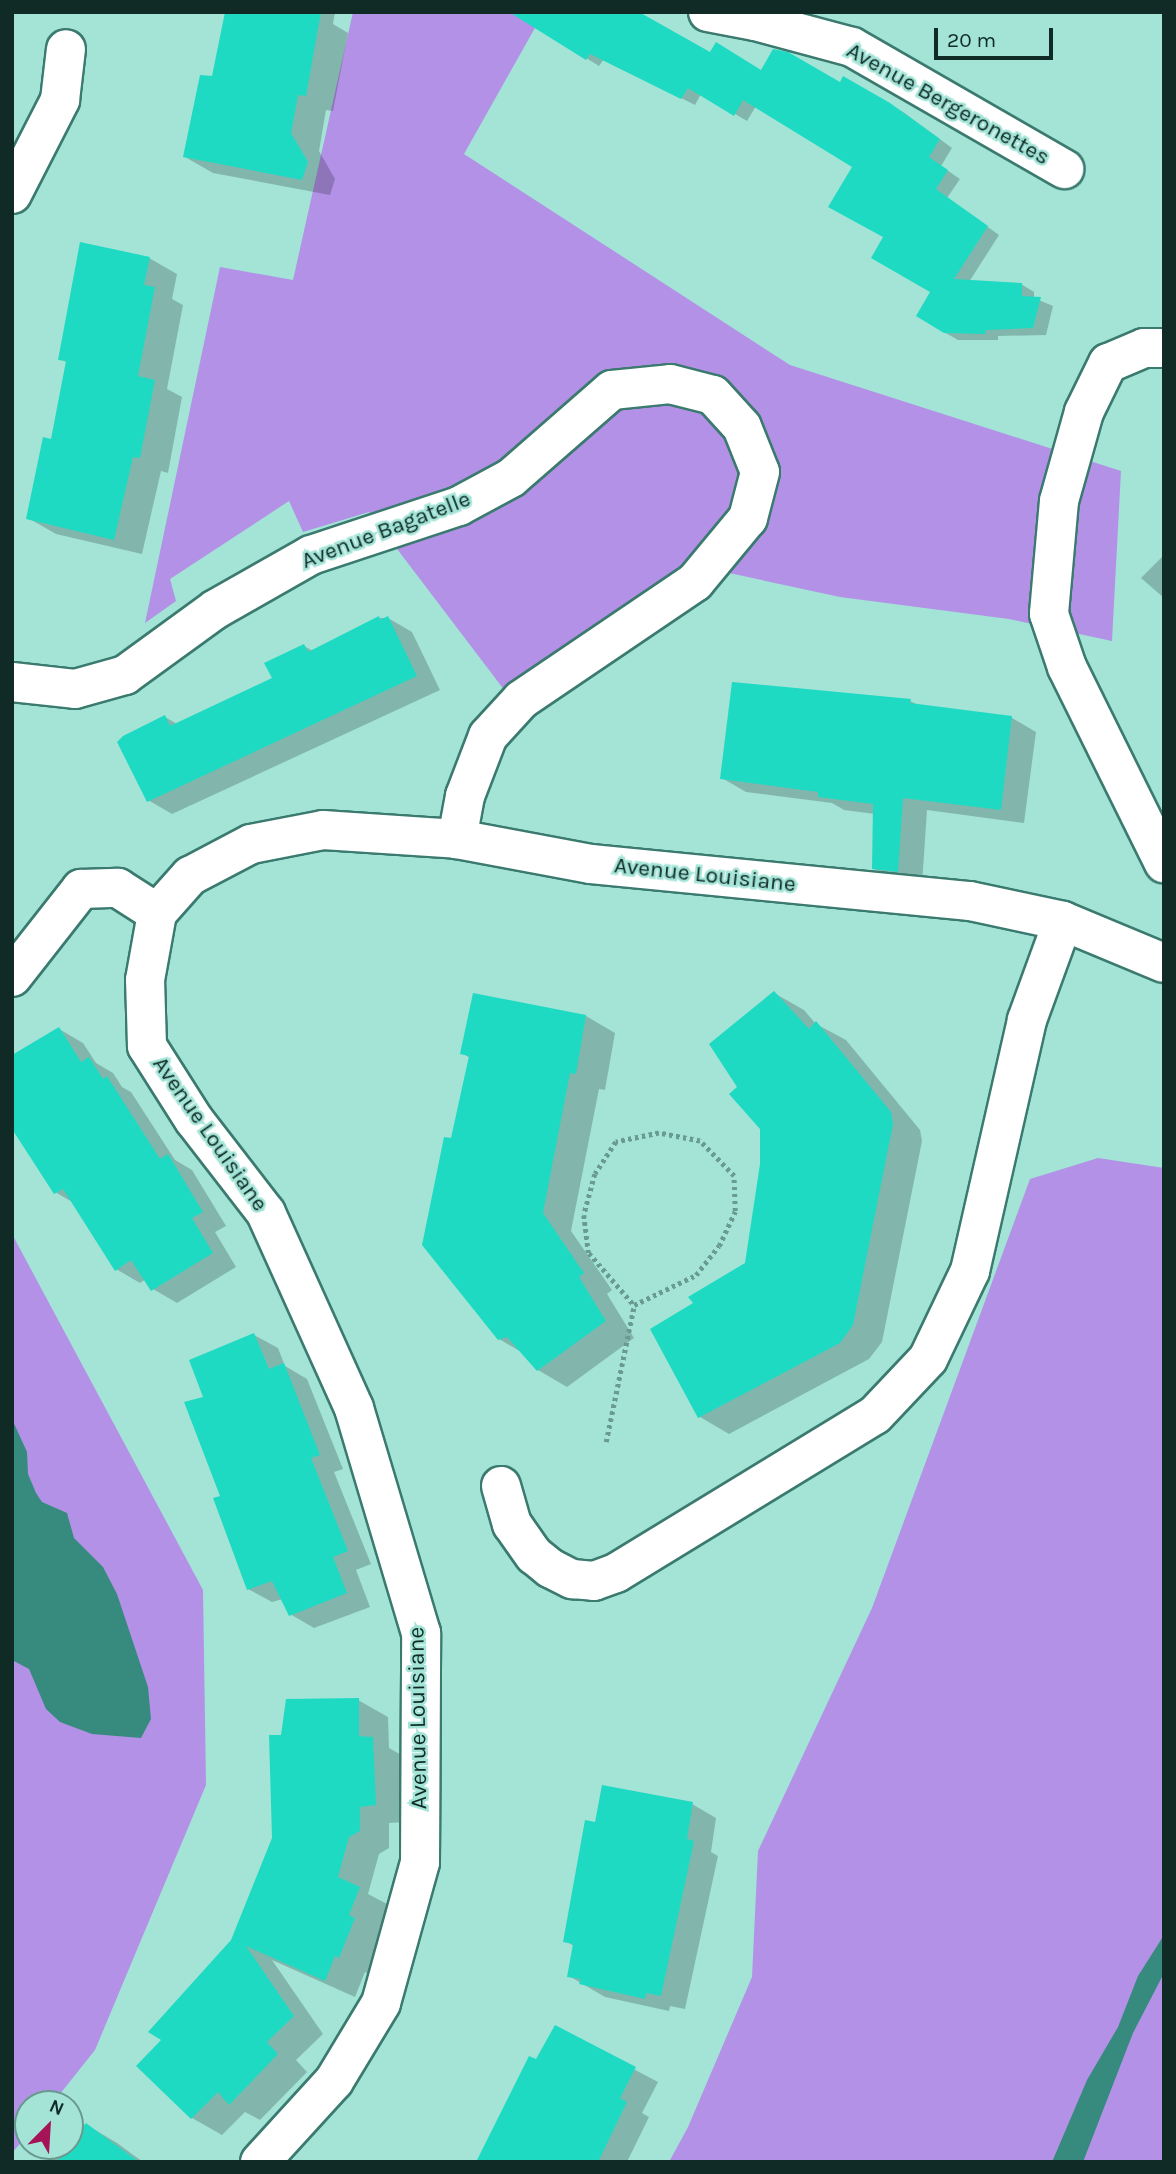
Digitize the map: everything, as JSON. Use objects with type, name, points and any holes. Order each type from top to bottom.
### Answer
[{"type":"street","name":"Avenue Bergeronettes","points":[[708,12],[754,21],[852,47],[1064,170]]},
{"type":"street","points":[[12,194],[60,100],[66,49]]},
{"type":"street","points":[[1164,348],[1144,348],[1108,363],[1084,412],[1059,501],[1049,614],[1067,667],[1164,863]]},
{"type":"street","name":"Avenue Bagatelle","points":[[12,682],[75,689],[125,675],[216,609],[311,555],[459,506],[511,478],[612,390],[670,384],[713,396],[742,426],[760,472],[748,518],[695,582],[521,700],[488,736],[465,796],[457,839]]},
{"type":"street","name":"Avenue Louisiane","points":[[260,2162],[334,2081],[382,2003],[420,1863],[421,1633],[354,1408],[266,1213],[194,1120],[147,1046],[145,980],[157,913],[190,876],[251,844],[323,830],[457,839],[591,864],[970,901],[1063,921],[1164,963]]},
{"type":"street","points":[[12,977],[81,889],[118,888],[157,913]]},
{"type":"street","points":[[500,1486],[512,1524],[534,1555],[550,1568],[572,1579],[594,1581],[616,1573],[875,1415],[928,1359],[970,1271],[1027,1020],[1063,921]]},
{"type":"path","points":[[659,1133],[700,1141],[734,1176],[735,1211],[719,1246],[696,1275],[634,1305],[589,1253],[584,1215],[595,1174],[616,1142],[659,1133]]},
{"type":"path","points":[[606,1442],[634,1305]]},
{"type":"shaded area","points":[[353,12],[526,12],[540,19],[464,154],[790,365],[1121,471],[1112,641],[1009,619],[840,597],[692,565],[505,691],[369,512],[303,532],[289,501],[170,579],[176,601],[145,623],[220,267],[293,280]]},
{"type":"shaded area","points":[[1098,1158],[1164,1168],[1164,2162],[669,2162],[688,2127],[752,1977],[758,1851],[872,1608],[1030,1179]]},
{"type":"shaded area","points":[[12,1234],[203,1590],[206,1785],[95,2050],[63,2090],[14,2090],[12,2153]]},
{"type":"shaded area","points":[[12,1419],[27,1452],[28,1474],[36,1493],[42,1502],[67,1513],[74,1538],[103,1567],[117,1594],[148,1687],[151,1719],[141,1738],[92,1734],[60,1722],[46,1709],[29,1669],[12,1660]]},
{"type":"shaded area","points":[[1164,1935],[1164,1973],[1133,2033],[1083,2162],[1052,2162],[1087,2080],[1118,2027],[1138,1976]]},
{"type":"building","points":[[225,12],[321,12],[306,96],[298,95],[291,133],[308,162],[302,180],[183,157],[200,75],[212,76]]},
{"type":"building","points":[[509,12],[639,12],[710,52],[716,42],[761,70],[773,49],[788,52],[840,82],[843,76],[890,103],[940,139],[929,157],[948,170],[936,189],[988,226],[954,279],[1022,283],[1022,296],[1041,297],[1033,328],[986,330],[985,334],[944,333],[916,316],[930,292],[871,258],[883,237],[828,207],[852,167],[743,100],[734,116],[688,88],[681,99],[590,54],[586,60]]},
{"type":"building","points":[[80,242],[150,257],[144,285],[155,287],[138,376],[155,380],[140,458],[133,457],[114,540],[26,519],[43,437],[51,439],[66,361],[58,360]]},
{"type":"building","points":[[379,616],[380,620],[388,616],[417,676],[147,802],[117,742],[123,736],[165,715],[170,726],[272,678],[264,663],[304,644],[308,652]]},
{"type":"building","points":[[732,682],[911,699],[910,703],[1012,716],[1001,810],[903,798],[898,872],[872,869],[873,804],[818,797],[818,792],[720,779]]},
{"type":"building","points":[[774,991],[809,1029],[816,1021],[891,1112],[893,1124],[853,1325],[840,1343],[698,1418],[650,1329],[693,1303],[688,1297],[745,1263],[760,1164],[760,1129],[729,1094],[737,1087],[709,1044]]},
{"type":"building","points":[[473,993],[586,1015],[576,1074],[570,1073],[543,1213],[584,1273],[579,1277],[606,1321],[537,1371],[507,1337],[498,1340],[422,1245],[444,1137],[451,1138],[469,1056],[460,1054]]},
{"type":"building","points":[[59,1027],[81,1062],[89,1057],[103,1079],[107,1076],[160,1159],[168,1154],[203,1212],[192,1218],[213,1253],[151,1291],[131,1260],[115,1271],[63,1189],[54,1194],[12,1129],[12,1055]]},
{"type":"building","points":[[254,1333],[269,1369],[284,1363],[320,1455],[311,1458],[348,1551],[333,1557],[347,1593],[289,1616],[272,1581],[247,1590],[213,1498],[220,1496],[184,1402],[203,1397],[189,1360]]},
{"type":"building","points":[[359,1698],[359,1736],[373,1737],[376,1805],[360,1807],[360,1831],[349,1837],[338,1877],[360,1887],[349,1915],[355,1918],[339,1958],[335,1956],[325,1981],[246,1946],[294,2016],[267,2042],[278,2054],[229,2105],[218,2092],[191,2119],[136,2066],[161,2040],[148,2032],[231,1940],[272,1838],[269,1735],[281,1735],[286,1699]]},
{"type":"building","points":[[602,1785],[693,1802],[687,1839],[694,1841],[661,1996],[646,1993],[645,1999],[579,1984],[581,1979],[567,1977],[573,1944],[563,1942],[585,1820],[595,1822]]},
{"type":"building","points":[[555,2025],[636,2067],[620,2098],[627,2102],[598,2162],[476,2162],[529,2056],[536,2059]]},
{"type":"building","points":[[86,2123],[139,2162],[57,2162],[84,2160]]}]
